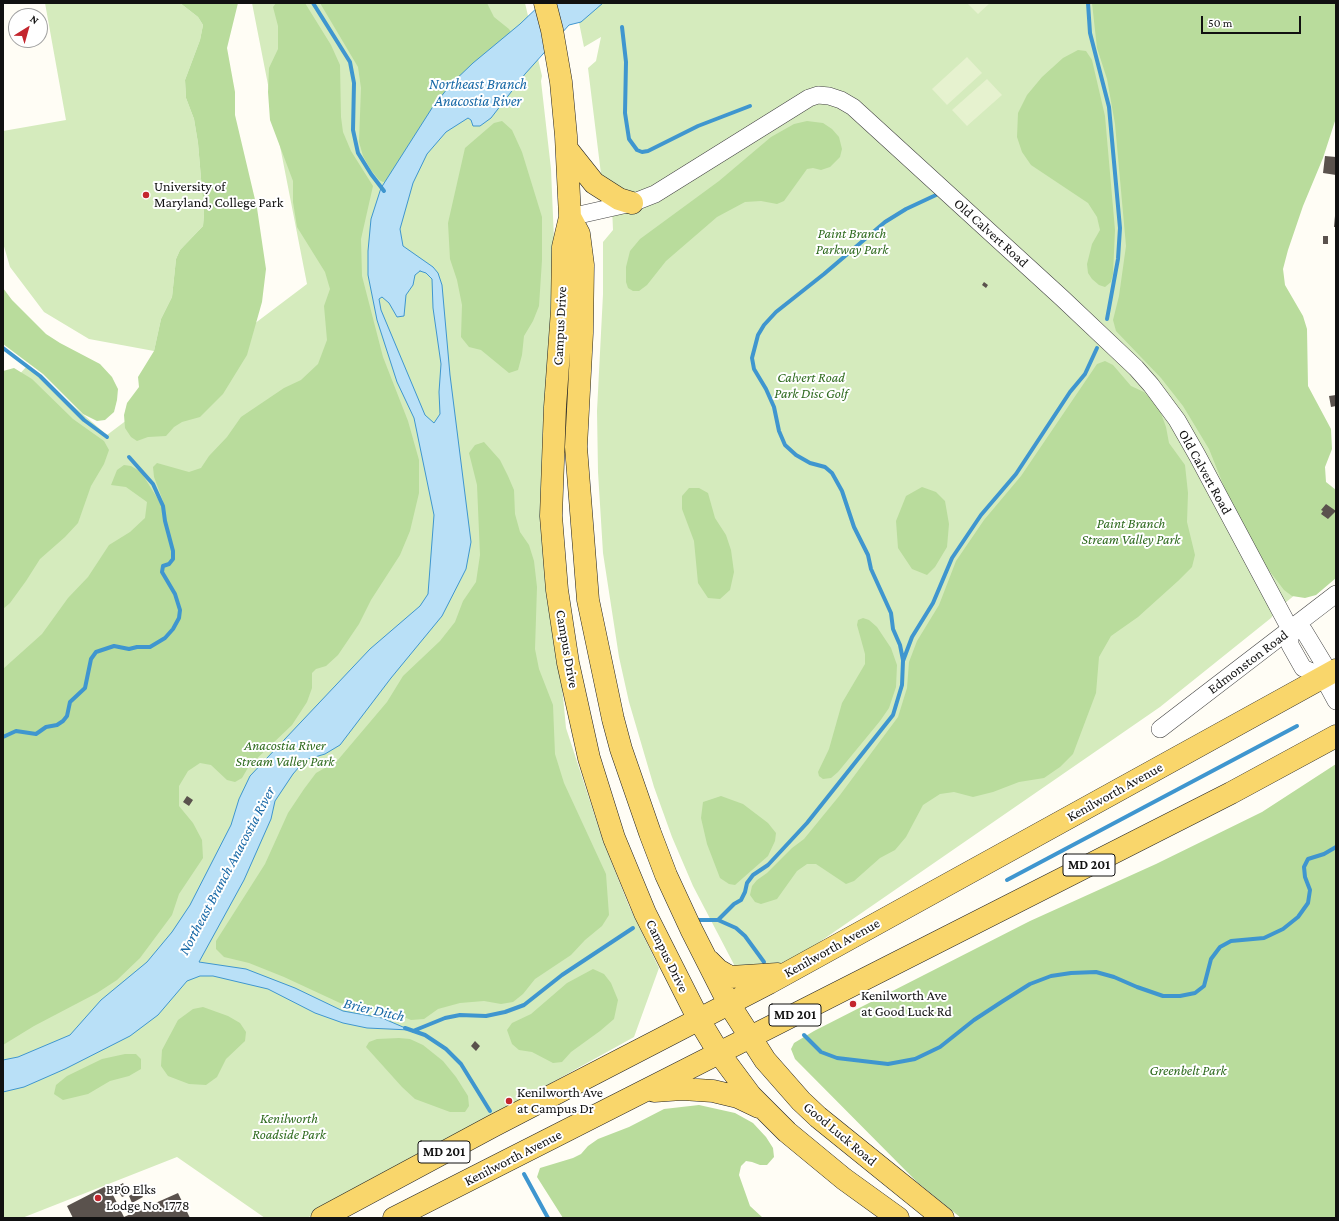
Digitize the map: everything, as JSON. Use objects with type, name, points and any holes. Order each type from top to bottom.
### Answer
[{"type":"main road","name":"Campus Drive","points":[[545,3],[561,82],[567,149],[570,217],[563,247],[562,310],[555,407],[551,495],[557,590],[568,662],[589,758],[614,838],[645,913],[699,1020],[719,1053]]},
{"type":"main road","points":[[567,149],[594,183],[619,199],[632,203]]},
{"type":"main road","name":"Campus Drive","points":[[570,217],[579,234],[583,265],[582,333],[576,447],[588,600],[605,684],[621,748],[666,875],[729,1004],[749,1038]]},
{"type":"main road","name":"Kenilworth Avenue","points":[[322,1218],[493,1126],[785,974],[1330,673]]},
{"type":"main road","name":"Kenilworth Avenue","points":[[394,1218],[1224,797],[1336,736]]},
{"type":"main road","points":[[705,956],[718,970],[730,977],[785,974]]},
{"type":"main road","name":"Good Luck Road","points":[[749,1038],[780,1079],[801,1101],[846,1141],[943,1218]]},
{"type":"main road","points":[[719,1053],[737,1080],[763,1109],[787,1132],[844,1178],[898,1218]]},
{"type":"main road","points":[[644,1092],[700,1089],[738,1097],[763,1109]]},
{"type":"street","name":"Old Calvert Road","points":[[570,217],[632,203],[668,187],[809,98],[818,95],[829,96],[841,100],[853,107],[1062,298],[1136,368],[1177,420],[1197,455],[1290,629],[1290,645],[1304,668],[1330,673]]},
{"type":"street","name":"Edmonston Road","points":[[1160,729],[1336,594]]},
{"type":"street","points":[[1330,673],[1336,701]]},
{"type":"green space","points":[[45,3],[180,3],[198,17],[203,25],[200,40],[185,80],[186,98],[194,119],[198,143],[204,214],[203,226],[180,250],[176,259],[172,297],[161,319],[154,351],[89,339],[44,312],[10,267],[3,243],[3,131],[66,120],[48,20],[48,8],[46,8]]},
{"type":"green space","points":[[180,3],[238,3],[227,48],[235,92],[235,115],[257,208],[266,269],[262,302],[247,355],[223,394],[200,417],[182,422],[174,427],[166,436],[148,437],[137,441],[131,437],[125,428],[124,415],[127,403],[139,387],[138,377],[154,351],[161,319],[172,297],[176,259],[180,250],[203,226],[204,214],[198,143],[194,119],[186,98],[185,80],[200,40],[203,25],[198,17]]},
{"type":"green space","name":"Anacostia River Stream Valley Park","points":[[252,3],[525,3],[542,76],[541,81],[551,169],[554,240],[552,311],[543,419],[542,476],[566,728],[603,841],[629,906],[659,968],[634,1037],[307,1218],[265,1218],[177,1157],[22,1218],[3,1218],[3,489],[16,378],[27,366],[107,435],[307,284]]},
{"type":"green space","points":[[276,3],[305,3],[331,45],[340,65],[341,117],[343,132],[351,151],[373,186],[361,239],[362,276],[383,357],[408,421],[419,460],[419,493],[410,531],[400,555],[371,600],[359,624],[338,655],[326,666],[316,669],[312,673],[312,688],[307,702],[292,725],[249,766],[242,778],[235,782],[227,780],[211,765],[200,763],[188,771],[179,786],[179,806],[193,823],[202,840],[203,858],[179,894],[172,915],[140,958],[117,980],[97,993],[34,1026],[3,1045],[3,669],[42,634],[68,598],[88,577],[109,545],[130,532],[145,518],[147,502],[126,487],[111,485],[117,470],[124,465],[131,466],[141,472],[161,504],[163,501],[154,477],[153,467],[157,463],[189,472],[201,468],[209,456],[227,437],[241,417],[284,388],[301,380],[318,364],[327,340],[324,306],[330,289],[325,272],[297,227],[293,202],[293,181],[270,120],[268,92],[269,68],[278,49],[278,26],[273,7]]},
{"type":"green space","points":[[320,3],[487,3],[494,17],[509,29],[512,34],[387,181],[383,182],[379,180],[371,170],[363,156],[359,142],[361,88],[358,67]]},
{"type":"green space","points":[[575,3],[1192,3],[1324,571],[1279,608],[1271,618],[1160,707],[763,981],[741,978],[693,886],[672,837],[654,787],[629,702],[619,657],[603,553],[598,472],[597,411],[603,294],[603,242],[613,230],[611,182],[601,174],[588,68],[596,61],[601,37],[584,47]]},
{"type":"green space","points":[[967,3],[990,3],[978,14]]},
{"type":"green space","points":[[1092,3],[1336,3],[1336,118],[1323,158],[1303,206],[1283,269],[1285,285],[1303,316],[1307,329],[1308,386],[1331,429],[1332,449],[1325,467],[1326,482],[1336,490],[1336,578],[1316,595],[1305,598],[1292,596],[1284,590],[1268,569],[1254,548],[1225,489],[1209,449],[1183,406],[1161,378],[1116,331],[1113,320],[1119,296],[1126,246],[1115,124],[1107,79],[1097,48]]},
{"type":"green space","points":[[1078,50],[1086,51],[1092,60],[1105,116],[1115,230],[1113,274],[1111,282],[1105,287],[1099,285],[1088,273],[1087,264],[1092,244],[1100,230],[1097,217],[1088,203],[1031,165],[1022,152],[1017,137],[1018,113],[1027,95],[1042,77],[1063,58]]},
{"type":"green space","points":[[967,57],[982,73],[947,105],[932,89]]},
{"type":"green space","points":[[987,79],[1002,95],[967,126],[952,110]]},
{"type":"green space","points":[[502,121],[512,130],[522,152],[542,217],[542,260],[539,306],[533,321],[524,336],[522,355],[518,370],[509,373],[481,350],[469,347],[461,337],[462,305],[457,280],[450,259],[448,223],[465,148],[494,123]]},
{"type":"green space","points":[[807,121],[823,123],[832,129],[839,137],[842,149],[840,157],[830,167],[821,170],[813,168],[807,169],[784,201],[777,204],[761,201],[745,202],[717,217],[666,261],[647,285],[639,291],[633,291],[628,288],[626,282],[626,267],[630,251],[640,239],[719,181],[771,137],[794,124]]},
{"type":"green space","points":[[3,288],[12,300],[46,334],[100,364],[112,377],[118,389],[117,400],[114,412],[105,420],[97,421],[83,414],[43,374],[3,344]]},
{"type":"green space","name":"Paint Branch Stream Valley Park","points":[[1105,361],[1113,365],[1131,386],[1144,392],[1159,408],[1166,427],[1169,443],[1185,465],[1188,493],[1187,522],[1195,555],[1192,567],[1178,581],[1138,617],[1111,636],[1099,657],[1096,693],[1073,754],[1060,767],[1044,778],[1019,782],[993,792],[973,797],[954,792],[940,794],[923,805],[906,837],[895,850],[880,858],[854,881],[846,884],[816,864],[807,864],[797,871],[777,899],[761,904],[755,902],[750,895],[752,886],[792,848],[804,839],[840,795],[898,717],[907,688],[909,662],[917,641],[939,605],[956,561],[984,520],[1021,476],[1097,364]]},
{"type":"green space","points":[[14,368],[32,379],[73,419],[104,441],[109,450],[104,464],[91,486],[78,523],[65,537],[40,559],[10,603],[3,609],[3,371]]},
{"type":"green space","points":[[484,442],[500,460],[514,490],[515,514],[520,532],[529,545],[534,561],[537,587],[535,649],[539,669],[553,705],[555,754],[564,783],[606,874],[609,915],[602,926],[585,940],[571,955],[535,979],[523,994],[513,1002],[501,1004],[484,1001],[460,1003],[438,1009],[424,1019],[411,1020],[397,1014],[354,1007],[340,1003],[284,977],[249,963],[224,957],[216,949],[216,941],[265,864],[288,813],[304,789],[316,773],[337,761],[387,702],[403,676],[440,641],[455,622],[463,601],[476,582],[480,555],[477,485],[469,453],[475,445]]},
{"type":"green space","points":[[922,487],[936,492],[945,501],[949,524],[947,547],[935,567],[927,575],[912,569],[898,548],[896,521],[906,496]]},
{"type":"green space","points":[[689,488],[699,488],[708,493],[715,518],[726,535],[731,550],[734,572],[730,590],[720,599],[708,598],[698,583],[694,541],[682,509],[682,496]]},
{"type":"green space","points":[[863,618],[869,620],[877,627],[891,648],[897,665],[896,687],[889,708],[880,721],[838,772],[831,778],[823,779],[819,776],[818,772],[829,749],[842,703],[865,664],[865,654],[857,625],[858,620]]},
{"type":"green space","name":"Greenbelt Park","points":[[1336,764],[1336,1218],[961,1218],[917,1182],[795,1059],[791,1049],[794,1043],[814,1031],[1030,921],[1156,864],[1262,812]]},
{"type":"green space","points":[[721,796],[743,804],[768,823],[776,833],[775,841],[768,856],[735,885],[729,884],[720,878],[707,844],[701,818],[703,802]]},
{"type":"green space","points":[[593,969],[604,974],[611,983],[618,1000],[614,1019],[571,1052],[562,1062],[553,1063],[532,1052],[519,1050],[512,1044],[507,1030],[512,1023],[531,1014],[567,983]]},
{"type":"green space","points":[[203,1007],[228,1016],[240,1023],[246,1032],[245,1041],[226,1059],[217,1077],[206,1085],[189,1084],[168,1076],[161,1066],[162,1050],[178,1020],[193,1009]]},
{"type":"green space","points":[[377,1039],[410,1039],[423,1045],[443,1061],[456,1077],[468,1096],[469,1106],[465,1112],[450,1112],[415,1099],[402,1087],[366,1047],[369,1042]]},
{"type":"green space","points":[[125,1054],[136,1054],[141,1059],[141,1069],[129,1076],[110,1081],[88,1094],[63,1100],[54,1094],[56,1085],[67,1076],[102,1059]]},
{"type":"green space","points":[[699,1105],[735,1113],[753,1123],[766,1137],[773,1148],[774,1157],[767,1165],[760,1165],[746,1161],[741,1166],[739,1175],[750,1206],[763,1218],[563,1218],[537,1177],[540,1168],[573,1158],[581,1154],[588,1146],[598,1139],[629,1127],[664,1109]]},
{"type":"water","name":"Northeast Branch Anacostia River","points":[[542,3],[603,3],[581,22],[569,25],[525,74],[491,118],[480,126],[473,126],[471,120],[468,118],[446,132],[427,154],[413,183],[400,229],[403,246],[433,267],[438,273],[442,285],[450,375],[471,542],[466,569],[442,616],[391,678],[340,745],[325,754],[305,760],[293,774],[275,801],[271,819],[244,880],[199,962],[246,969],[295,988],[343,1011],[382,1018],[410,1030],[367,1028],[343,1023],[315,1013],[268,989],[213,976],[200,976],[187,981],[158,1015],[130,1036],[65,1069],[24,1087],[3,1092],[3,1060],[18,1057],[70,1035],[101,1000],[147,962],[172,932],[190,905],[231,825],[239,799],[250,776],[370,649],[420,606],[428,594],[434,515],[414,418],[397,382],[377,320],[368,275],[368,251],[371,219],[381,188],[432,108],[451,84],[473,63],[520,24]],"holes":[[[420,271],[426,273],[432,279],[433,308],[441,364],[439,392],[440,414],[434,423],[425,415],[381,310],[379,299],[382,297],[389,303],[397,317],[404,316],[406,295],[413,285],[415,275]]]},
{"type":"building","points":[[1325,156],[1336,157],[1336,175],[1323,173]]},
{"type":"building","points":[[1335,216],[1336,227],[1334,227]]},
{"type":"building","points":[[1323,236],[1328,236],[1328,244],[1323,244]]},
{"type":"building","points":[[984,282],[988,285],[986,288],[982,285]]},
{"type":"building","points":[[1336,395],[1336,406],[1331,407],[1329,396]]},
{"type":"building","points":[[1326,504],[1336,511],[1328,519],[1321,514],[1323,511],[1321,510]]},
{"type":"building","points":[[187,796],[193,800],[189,806],[183,802]]},
{"type":"building","points":[[475,1041],[480,1046],[476,1051],[471,1046]]},
{"type":"building","points":[[123,1183],[129,1194],[122,1197],[116,1187]]},
{"type":"building","name":"BPO Elks Lodge No. 1778","points":[[108,1185],[124,1217],[178,1193],[190,1218],[73,1218],[67,1206]]},
{"type":"building","points":[[139,1190],[143,1197],[132,1203],[129,1196]]},
{"type":"waterway","points":[[313,3],[350,62],[354,83],[353,130],[358,153],[384,191]]},
{"type":"waterway","points":[[1088,3],[1090,33],[1109,107],[1120,228],[1118,259],[1107,319]]},
{"type":"waterway","points":[[622,27],[626,62],[625,113],[629,139],[637,150],[642,152],[648,151],[698,126],[750,106]]},
{"type":"waterway","points":[[903,660],[900,645],[893,629],[891,613],[871,569],[868,555],[854,527],[842,491],[832,473],[825,467],[810,463],[796,455],[785,445],[779,431],[774,407],[766,389],[754,369],[752,358],[758,335],[764,325],[776,312],[824,274],[885,222],[906,209],[936,195]]},
{"type":"waterway","points":[[3,348],[40,376],[84,420],[107,437]]},
{"type":"waterway","points":[[718,920],[734,904],[741,900],[747,883],[753,875],[768,865],[807,823],[893,715],[902,685],[903,661],[912,637],[933,603],[952,558],[981,515],[1016,474],[1070,392],[1085,374],[1097,348]]},
{"type":"waterway","points":[[3,737],[16,731],[36,734],[46,727],[57,725],[63,721],[67,716],[70,702],[85,688],[91,659],[96,652],[114,646],[129,649],[137,647],[150,647],[165,638],[173,629],[179,618],[180,610],[175,594],[162,572],[163,566],[169,564],[173,559],[173,551],[165,521],[163,506],[153,484],[129,457]]},
{"type":"waterway","points":[[1007,880],[1297,726]]},
{"type":"waterway","points":[[804,1035],[821,1052],[837,1058],[888,1064],[915,1059],[940,1047],[974,1020],[1003,1001],[1030,984],[1051,976],[1071,973],[1096,972],[1114,977],[1163,996],[1180,996],[1195,993],[1204,986],[1211,959],[1220,947],[1231,941],[1264,938],[1283,929],[1298,917],[1308,903],[1310,890],[1305,877],[1304,867],[1308,859],[1324,854],[1336,847]]},
{"type":"waterway","points":[[699,920],[718,920],[736,928],[745,936],[764,962]]},
{"type":"waterway","points":[[413,1031],[445,1018],[460,1015],[486,1016],[505,1012],[524,1005],[562,975],[633,928]]},
{"type":"waterway","name":"Brier Ditch","points":[[405,1028],[425,1035],[446,1049],[461,1064],[490,1111]]},
{"type":"waterway","name":"Brier Ditch","points":[[524,1174],[548,1218]]},
{"type":"place","name":"University of Maryland, College Park","points":[[146,195]]},
{"type":"place","name":"Kenilworth Ave at Good Luck Rd","points":[[853,1004]]},
{"type":"place","name":"Kenilworth Ave at Campus Dr","points":[[509,1101]]},
{"type":"place","name":"BPO Elks Lodge No. 1778","points":[[98,1198]]},
{"type":"park label","name":"Paint Branch Parkway Park","points":[[852,242]]},
{"type":"park label","name":"Calvert Road Park Disc Golf","points":[[811,386]]},
{"type":"park label","name":"Kenilworth Roadside Park","points":[[289,1128]]}]
